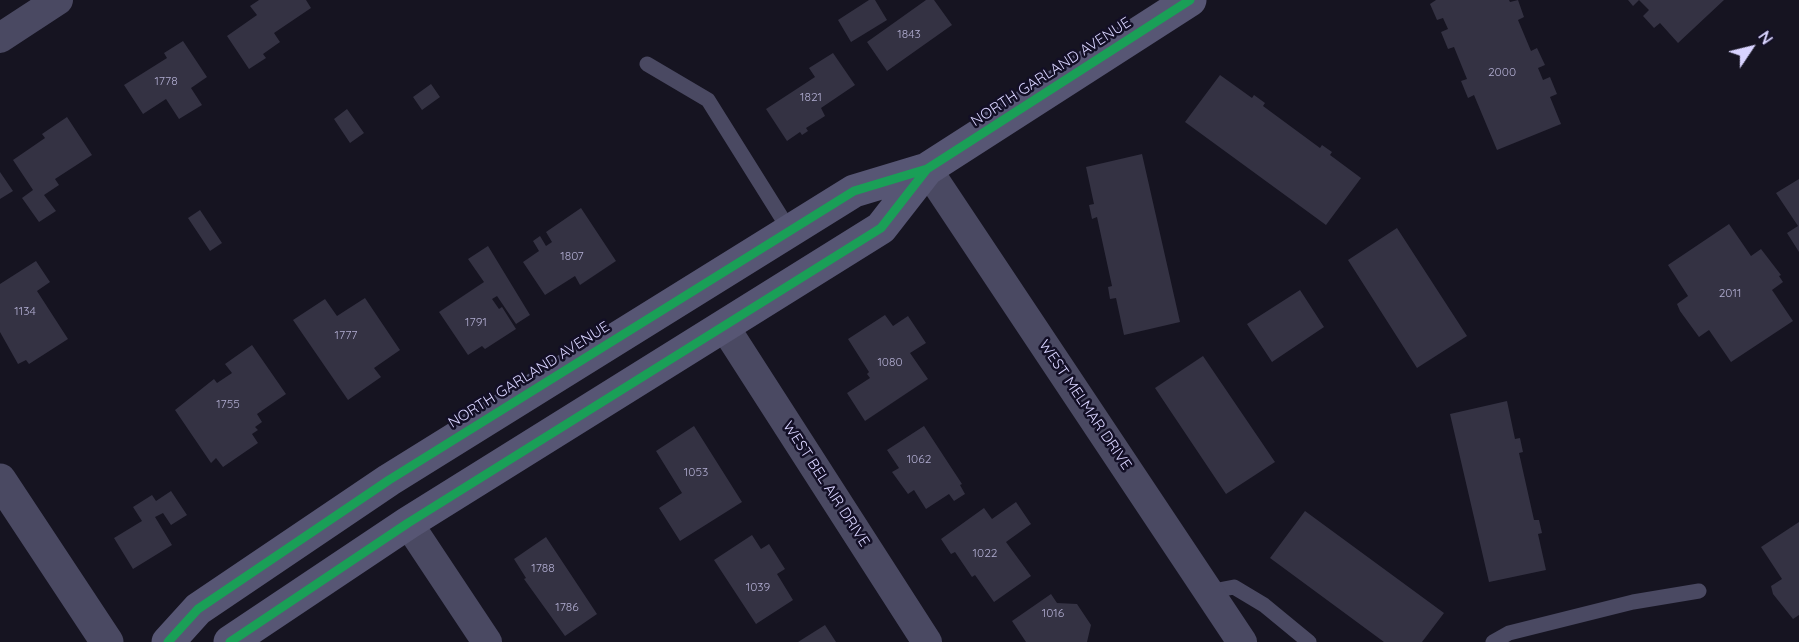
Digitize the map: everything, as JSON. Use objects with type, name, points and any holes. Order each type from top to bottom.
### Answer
[{"type":"main road","name":"NORTH GARLAND AVENUE","points":[[168,642],[198,609],[389,480],[854,191],[927,169],[1190,0]]},
{"type":"main road","name":"NORTH GARLAND AVENUE","points":[[230,642],[408,523],[881,228],[927,169]]},
{"type":"street","points":[[0,38],[58,0]]},
{"type":"street","name":"WEST MELMAR DRIVE","points":[[927,169],[1242,642]]},
{"type":"street","name":"WEST BEL AIR DRIVE","points":[[724,326],[927,642]]},
{"type":"street","points":[[0,480],[106,642]]},
{"type":"street","points":[[408,523],[487,642]]},
{"type":"lane","points":[[647,64],[708,100],[790,231]]},
{"type":"lane","points":[[1208,592],[1234,587],[1264,606],[1309,642]]},
{"type":"lane","points":[[1493,642],[1509,633],[1633,602],[1699,591]]},
{"type":"building","points":[[259,0],[306,0],[311,8],[274,33],[280,42],[263,54],[266,58],[249,69],[227,36],[257,15],[250,6]]},
{"type":"building","points":[[869,0],[875,0],[887,20],[851,42],[838,20]]},
{"type":"building","points":[[926,0],[934,0],[952,25],[887,71],[867,42]]},
{"type":"building","points":[[1436,0],[1509,0],[1510,2],[1518,0],[1524,17],[1518,20],[1531,51],[1537,48],[1545,65],[1538,68],[1543,80],[1550,77],[1557,94],[1550,97],[1561,124],[1497,150],[1474,95],[1468,98],[1461,81],[1467,79],[1454,47],[1448,49],[1441,32],[1448,29],[1443,18],[1437,20],[1430,4]]},
{"type":"building","points":[[1628,0],[1639,0],[1633,6]]},
{"type":"building","points":[[1639,0],[1724,0],[1678,43],[1660,23],[1654,28],[1643,16],[1649,10]]},
{"type":"building","points":[[183,41],[207,77],[191,88],[202,105],[179,119],[166,99],[143,114],[124,85],[167,58],[164,53]]},
{"type":"building","points":[[833,53],[855,85],[821,108],[825,116],[806,128],[808,131],[802,135],[800,132],[787,141],[766,109],[815,77],[809,68]]},
{"type":"building","points":[[1220,75],[1252,98],[1254,95],[1265,103],[1263,106],[1320,148],[1322,145],[1332,152],[1330,155],[1361,178],[1326,225],[1185,122]]},
{"type":"building","points":[[431,84],[440,97],[422,110],[413,97]]},
{"type":"building","points":[[347,109],[364,133],[350,143],[334,119]]},
{"type":"building","points":[[67,117],[92,155],[55,179],[59,185],[44,195],[56,211],[39,222],[22,198],[33,190],[13,160],[45,138],[42,134]]},
{"type":"building","points":[[1142,154],[1180,322],[1124,335],[1116,298],[1110,299],[1108,287],[1112,286],[1097,217],[1092,219],[1089,205],[1094,204],[1086,167]]},
{"type":"building","points":[[0,172],[13,191],[0,199]]},
{"type":"building","points":[[1799,179],[1799,252],[1787,233],[1798,226],[1776,193]]},
{"type":"building","points":[[581,208],[616,261],[580,285],[575,276],[545,295],[523,262],[539,251],[533,241],[540,236],[546,246],[552,242],[546,232]]},
{"type":"building","points":[[200,210],[222,243],[210,251],[188,218]]},
{"type":"building","points":[[1729,224],[1751,256],[1761,249],[1781,275],[1779,276],[1783,282],[1772,290],[1793,321],[1731,362],[1709,330],[1699,337],[1680,311],[1677,304],[1688,296],[1668,265]]},
{"type":"building","points":[[1397,228],[1467,336],[1417,368],[1348,260]]},
{"type":"building","points":[[488,246],[530,315],[516,324],[497,296],[492,299],[499,309],[502,307],[516,329],[485,349],[482,346],[468,355],[439,312],[484,282],[468,259]]},
{"type":"building","points":[[36,261],[50,282],[37,291],[68,339],[29,364],[26,360],[18,364],[0,332],[0,284]]},
{"type":"building","points":[[1300,290],[1324,327],[1272,362],[1247,324]]},
{"type":"building","points":[[365,298],[400,350],[374,368],[381,377],[348,400],[293,320],[325,299],[337,316]]},
{"type":"building","points":[[885,315],[893,326],[908,316],[926,343],[910,353],[928,379],[865,421],[847,393],[870,378],[867,374],[869,372],[848,339]]},
{"type":"building","points":[[252,345],[286,394],[257,414],[262,422],[255,427],[258,430],[252,434],[258,443],[223,467],[216,458],[211,463],[175,410],[214,379],[217,383],[232,373],[225,364]]},
{"type":"building","points":[[1203,356],[1275,462],[1226,494],[1155,388]]},
{"type":"building","points":[[1507,401],[1515,439],[1520,438],[1523,452],[1519,453],[1534,520],[1539,520],[1542,533],[1538,534],[1546,570],[1489,582],[1450,414]]},
{"type":"building","points":[[694,426],[742,502],[680,541],[659,508],[682,493],[656,451]]},
{"type":"building","points":[[924,426],[962,484],[960,485],[965,494],[954,501],[949,494],[926,509],[914,490],[908,494],[892,472],[899,468],[887,450]]},
{"type":"building","points":[[171,491],[187,515],[171,525],[163,513],[155,517],[172,545],[133,569],[114,538],[142,521],[133,507],[152,495],[156,501]]},
{"type":"building","points":[[1016,502],[1031,524],[1006,542],[1031,576],[994,602],[975,575],[972,577],[955,552],[951,554],[941,539],[984,508],[992,519]]},
{"type":"building","points":[[1305,511],[1444,613],[1422,642],[1384,642],[1270,558]]},
{"type":"building","points":[[1799,522],[1799,615],[1793,619],[1773,594],[1771,586],[1782,579],[1761,547]]},
{"type":"building","points":[[752,535],[761,549],[769,544],[785,569],[777,574],[793,600],[756,624],[714,560]]},
{"type":"building","points":[[546,537],[597,614],[565,636],[524,579],[526,578],[514,559]]},
{"type":"building","points":[[1051,594],[1057,603],[1077,604],[1091,625],[1087,642],[1026,642],[1012,621]]},
{"type":"building","points":[[825,625],[836,642],[798,642]]},
{"type":"cycle path","points":[[168,642],[198,609],[389,480],[854,191],[927,169],[1190,0]]},
{"type":"cycle path","points":[[230,642],[408,523],[881,228],[927,169]]}]
